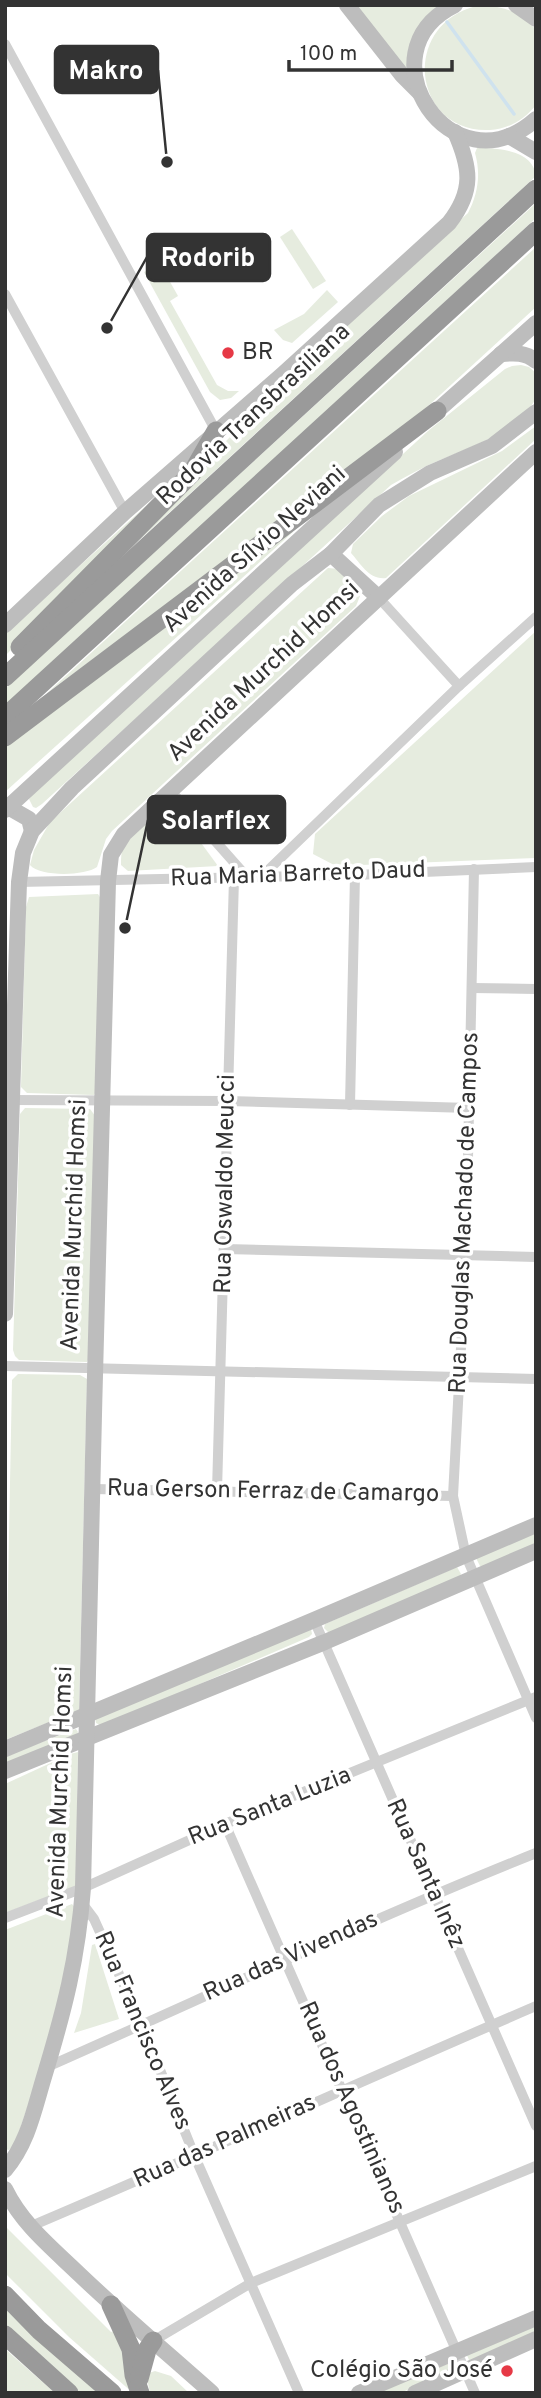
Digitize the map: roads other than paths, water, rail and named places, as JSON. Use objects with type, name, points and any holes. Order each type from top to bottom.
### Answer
[{"type":"highway","name":"Rodovia Transbrasiliana","points":[[5,677],[536,189]]},
{"type":"highway","points":[[5,717],[536,231]]},
{"type":"highway","points":[[5,737],[437,411]]},
{"type":"highway","points":[[5,662],[192,473],[216,431]]},
{"type":"highway","points":[[5,2295],[39,2330],[112,2393]]},
{"type":"highway","points":[[111,2305],[131,2349],[139,2392]]},
{"type":"highway","points":[[5,2335],[69,2393]]},
{"type":"highway","points":[[139,2392],[141,2367],[153,2341]]},
{"type":"main road","points":[[347,5],[402,75],[419,92],[429,112],[455,132],[487,140],[509,136],[536,119]]},
{"type":"main road","points":[[419,92],[415,60],[421,39],[433,21],[455,5]]},
{"type":"main road","points":[[5,625],[125,512],[283,374],[455,215],[461,208],[467,190],[468,169],[455,132]]},
{"type":"main road","points":[[509,136],[536,152]]},
{"type":"main road","name":"Avenida Sílvio Neviani","points":[[7,809],[437,411],[536,323]]},
{"type":"main road","points":[[501,354],[516,353],[536,361]]},
{"type":"main road","name":"Avenida Murchid Homsi","points":[[5,1314],[11,1100],[8,1032],[19,882],[23,853],[32,831],[72,788],[292,584],[331,554],[379,505],[430,473],[492,446],[536,412]]},
{"type":"main road","name":"Avenida Murchid Homsi","points":[[5,2170],[25,2140],[70,1985],[79,1936],[93,1489],[93,1368],[111,855],[124,834],[170,790],[536,452]]},
{"type":"main road","points":[[331,554],[379,597]]},
{"type":"main road","points":[[7,809],[29,819],[32,831]]},
{"type":"main road","points":[[5,1749],[536,1525]]},
{"type":"main road","points":[[5,1771],[325,1642],[536,1551]]},
{"type":"main road","points":[[5,2189],[29,2227],[111,2305],[212,2393]]},
{"type":"main road","points":[[359,2393],[536,2318]]},
{"type":"main road","points":[[415,2393],[536,2339]]},
{"type":"street","points":[[5,44],[216,431]]},
{"type":"street","points":[[5,294],[125,512]]},
{"type":"street","points":[[379,597],[459,686]]},
{"type":"street","points":[[261,877],[459,686],[536,617]]},
{"type":"street","points":[[170,790],[247,877]]},
{"type":"street","name":"Rua Maria Barreto Daud","points":[[19,882],[355,875],[536,867]]},
{"type":"street","name":"Rua Douglas Machado de Campos","points":[[474,869],[466,1254],[453,1496],[466,1556],[532,1699],[536,1718]]},
{"type":"street","points":[[349,1105],[355,875]]},
{"type":"street","name":"Rua Oswaldo Meucci","points":[[217,1491],[234,878]]},
{"type":"street","points":[[472,988],[536,989]]},
{"type":"street","points":[[11,1100],[228,1101],[469,1108]]},
{"type":"street","points":[[225,1249],[536,1257]]},
{"type":"street","points":[[5,1366],[536,1379]]},
{"type":"street","name":"Rua Gerson Ferraz de Camargo","points":[[93,1489],[453,1496]]},
{"type":"street","name":"Rua Santa Inêz","points":[[314,1620],[536,2126]]},
{"type":"street","name":"Rua Santa Luzia","points":[[5,1918],[82,1896],[225,1824],[532,1699]]},
{"type":"street","name":"Rua dos Agostinianos","points":[[225,1824],[475,2393]]},
{"type":"street","name":"Rua das Vivendas","points":[[47,2067],[285,1958],[536,1853]]},
{"type":"street","name":"Rua Francisco Alves","points":[[82,1896],[142,2025],[195,2157],[299,2393]]},
{"type":"street","name":"Rua das Palmeiras","points":[[29,2227],[195,2157],[536,2006]]},
{"type":"street","points":[[153,2341],[251,2283],[536,2165]]},
{"type":"waterway","points":[[447,22],[514,114]]},
{"type":"place","name":"Makro","points":[[167,162]]},
{"type":"place","name":"Rodorib","points":[[107,328]]},
{"type":"place","name":"BR","points":[[228,353]]},
{"type":"place","name":"Solarflex","points":[[125,928]]},
{"type":"place","name":"Colégio São José","points":[[507,2371]]}]
